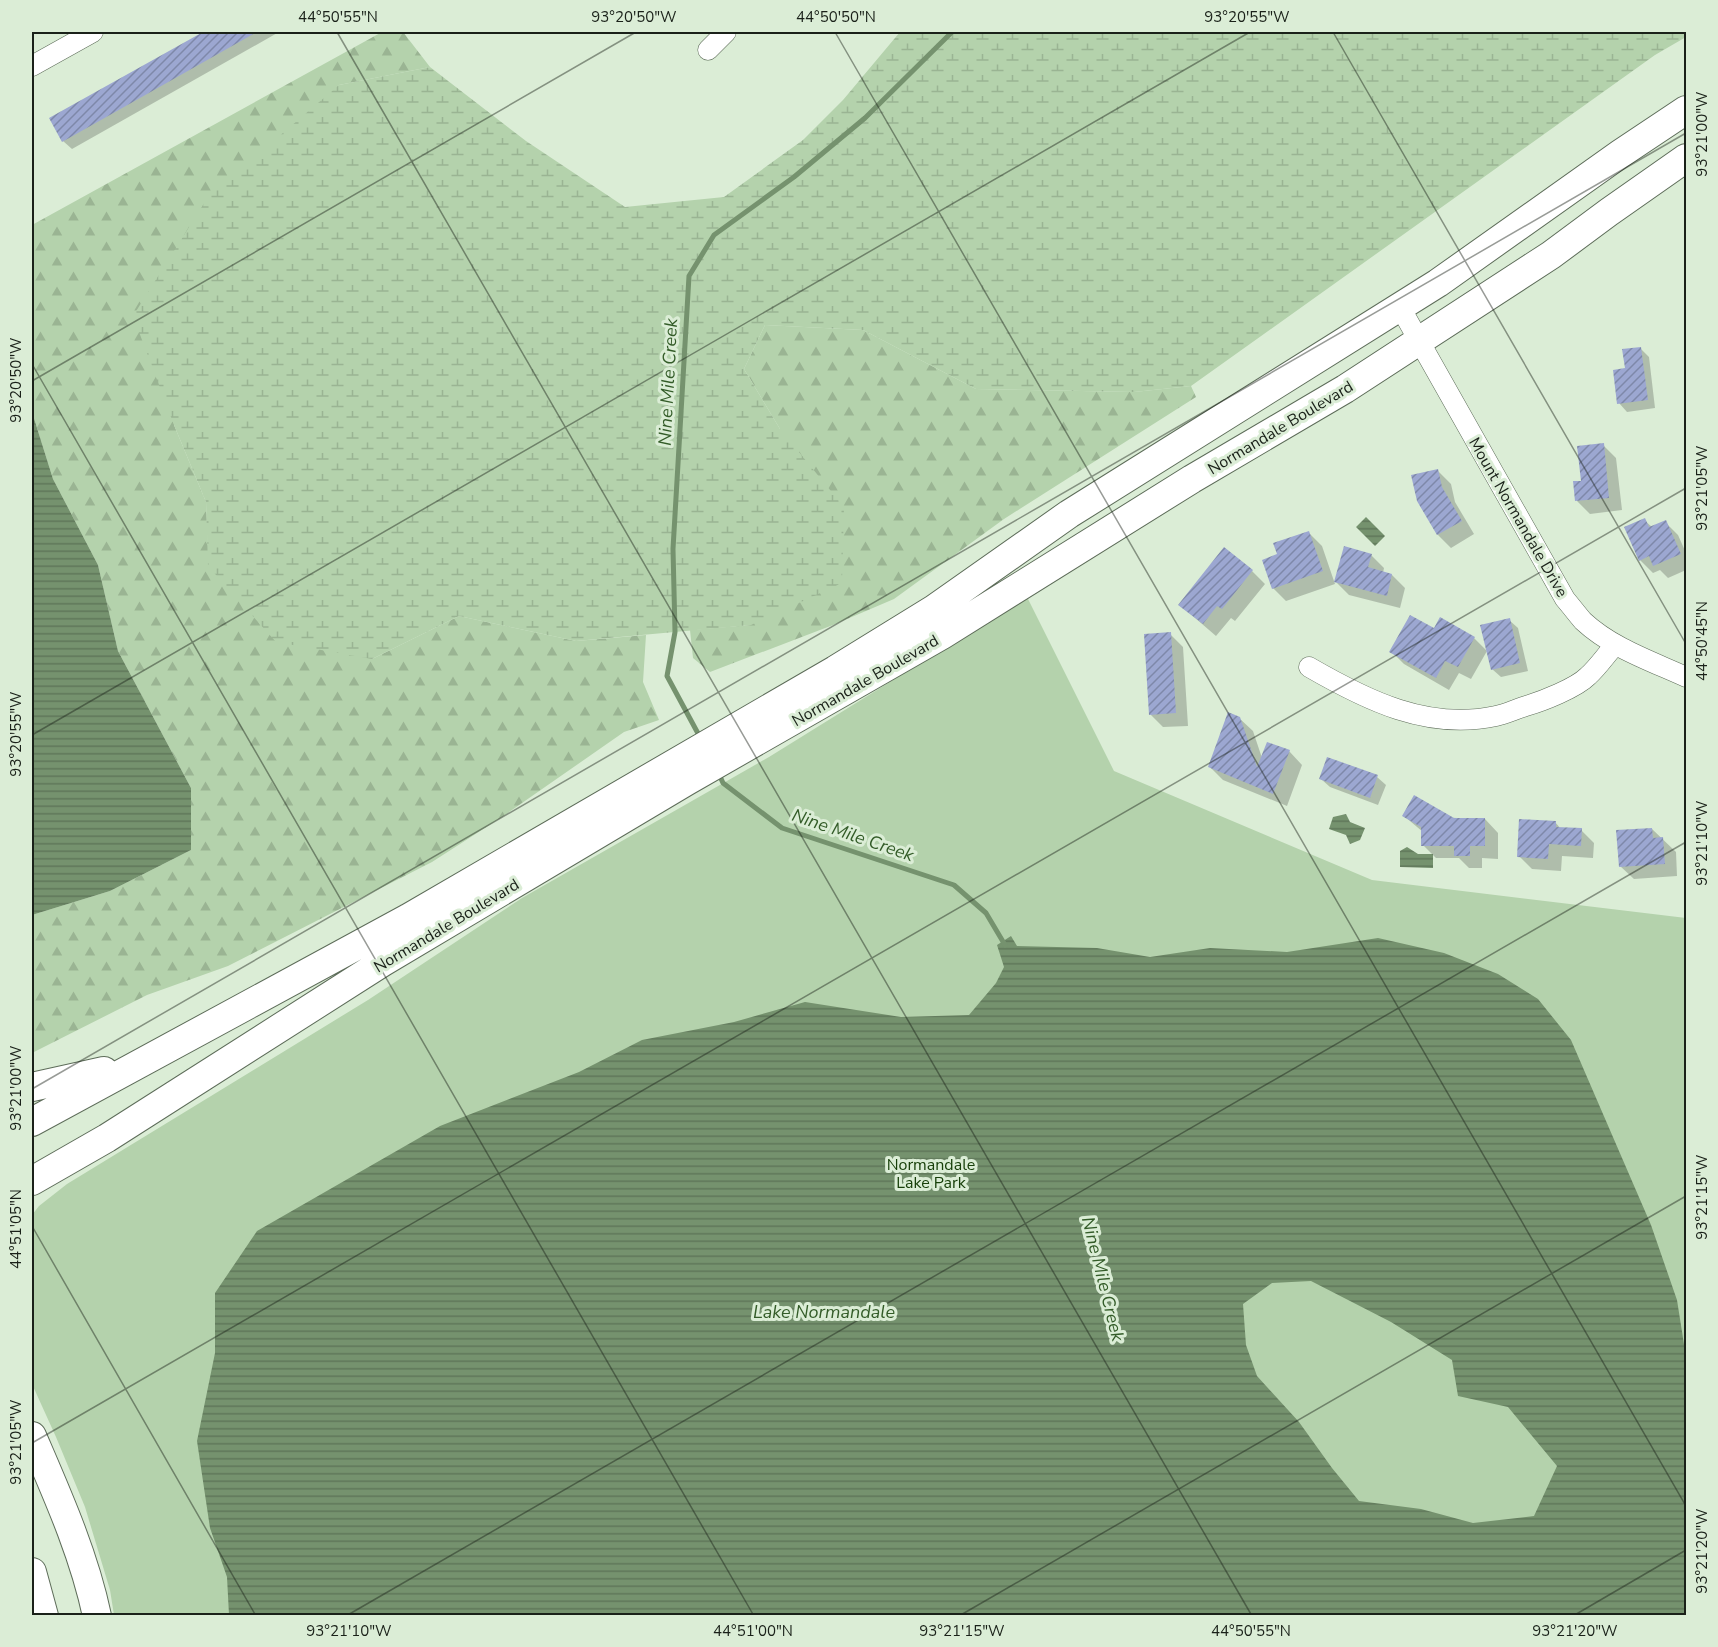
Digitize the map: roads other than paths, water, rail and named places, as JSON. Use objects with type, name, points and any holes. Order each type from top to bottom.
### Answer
[{"type":"main road","name":"Normandale Boulevard","points":[[739,739],[835,670],[934,609],[1069,514],[1438,284],[1620,154],[1686,110]]},
{"type":"main road","name":"Normandale Boulevard","points":[[32,1122],[138,1062],[739,739],[942,635],[1192,479],[1420,342],[1551,255],[1686,158]]},
{"type":"main road","name":"Normandale Boulevard","points":[[32,1181],[107,1138],[681,772]]},
{"type":"main road","points":[[32,1087],[138,1062]]},
{"type":"main road","points":[[32,1200],[107,1138]]},
{"type":"main road","points":[[32,1424],[44,1464]]},
{"type":"main road","points":[[32,1436],[75,1541],[93,1595],[97,1616]]},
{"type":"main road","points":[[32,1572],[44,1616]]},
{"type":"street","points":[[32,66],[93,32]]},
{"type":"street","points":[[708,50],[726,32]]},
{"type":"street","name":"Mount Normandale Drive","points":[[1400,307],[1565,599],[1583,621],[1615,645],[1686,677]]},
{"type":"street","points":[[1309,667],[1383,705],[1430,717],[1466,720],[1495,716],[1543,701],[1587,677],[1615,645]]},
{"type":"water","points":[[32,412],[53,479],[98,565],[118,651],[191,788],[191,850],[110,891],[32,915]]},
{"type":"water","points":[[1366,517],[1385,536],[1375,546],[1356,527]]},
{"type":"water","points":[[1346,814],[1350,822],[1365,828],[1360,840],[1350,844],[1346,835],[1329,829],[1333,817]]},
{"type":"water","points":[[1407,847],[1418,854],[1433,854],[1433,868],[1400,867],[1400,851]]},
{"type":"water","name":"Lake Normandale","points":[[1011,936],[1017,946],[1097,948],[1150,957],[1210,948],[1287,952],[1378,938],[1444,953],[1498,974],[1538,999],[1571,1040],[1651,1225],[1677,1300],[1686,1357],[1686,1615],[229,1615],[227,1577],[210,1528],[197,1441],[215,1353],[215,1293],[257,1231],[440,1126],[579,1072],[642,1040],[734,1022],[805,1002],[901,1017],[969,1015],[996,983],[1004,967],[997,945]],"holes":[[[1311,1281],[1391,1322],[1452,1360],[1458,1396],[1508,1407],[1557,1466],[1534,1516],[1473,1523],[1421,1509],[1359,1501],[1299,1422],[1257,1376],[1246,1345],[1243,1304],[1272,1283]]]},
{"type":"waterway","name":"Nine Mile Creek","points":[[701,739],[667,676],[675,632],[673,549],[689,276],[714,235],[794,177],[865,118],[952,32]]},
{"type":"waterway","name":"Nine Mile Creek","points":[[718,772],[723,783],[782,828],[954,885],[986,913],[1005,945]]},
{"type":"park label","name":"Normandale Lake Park","points":[[931,1173]]}]
